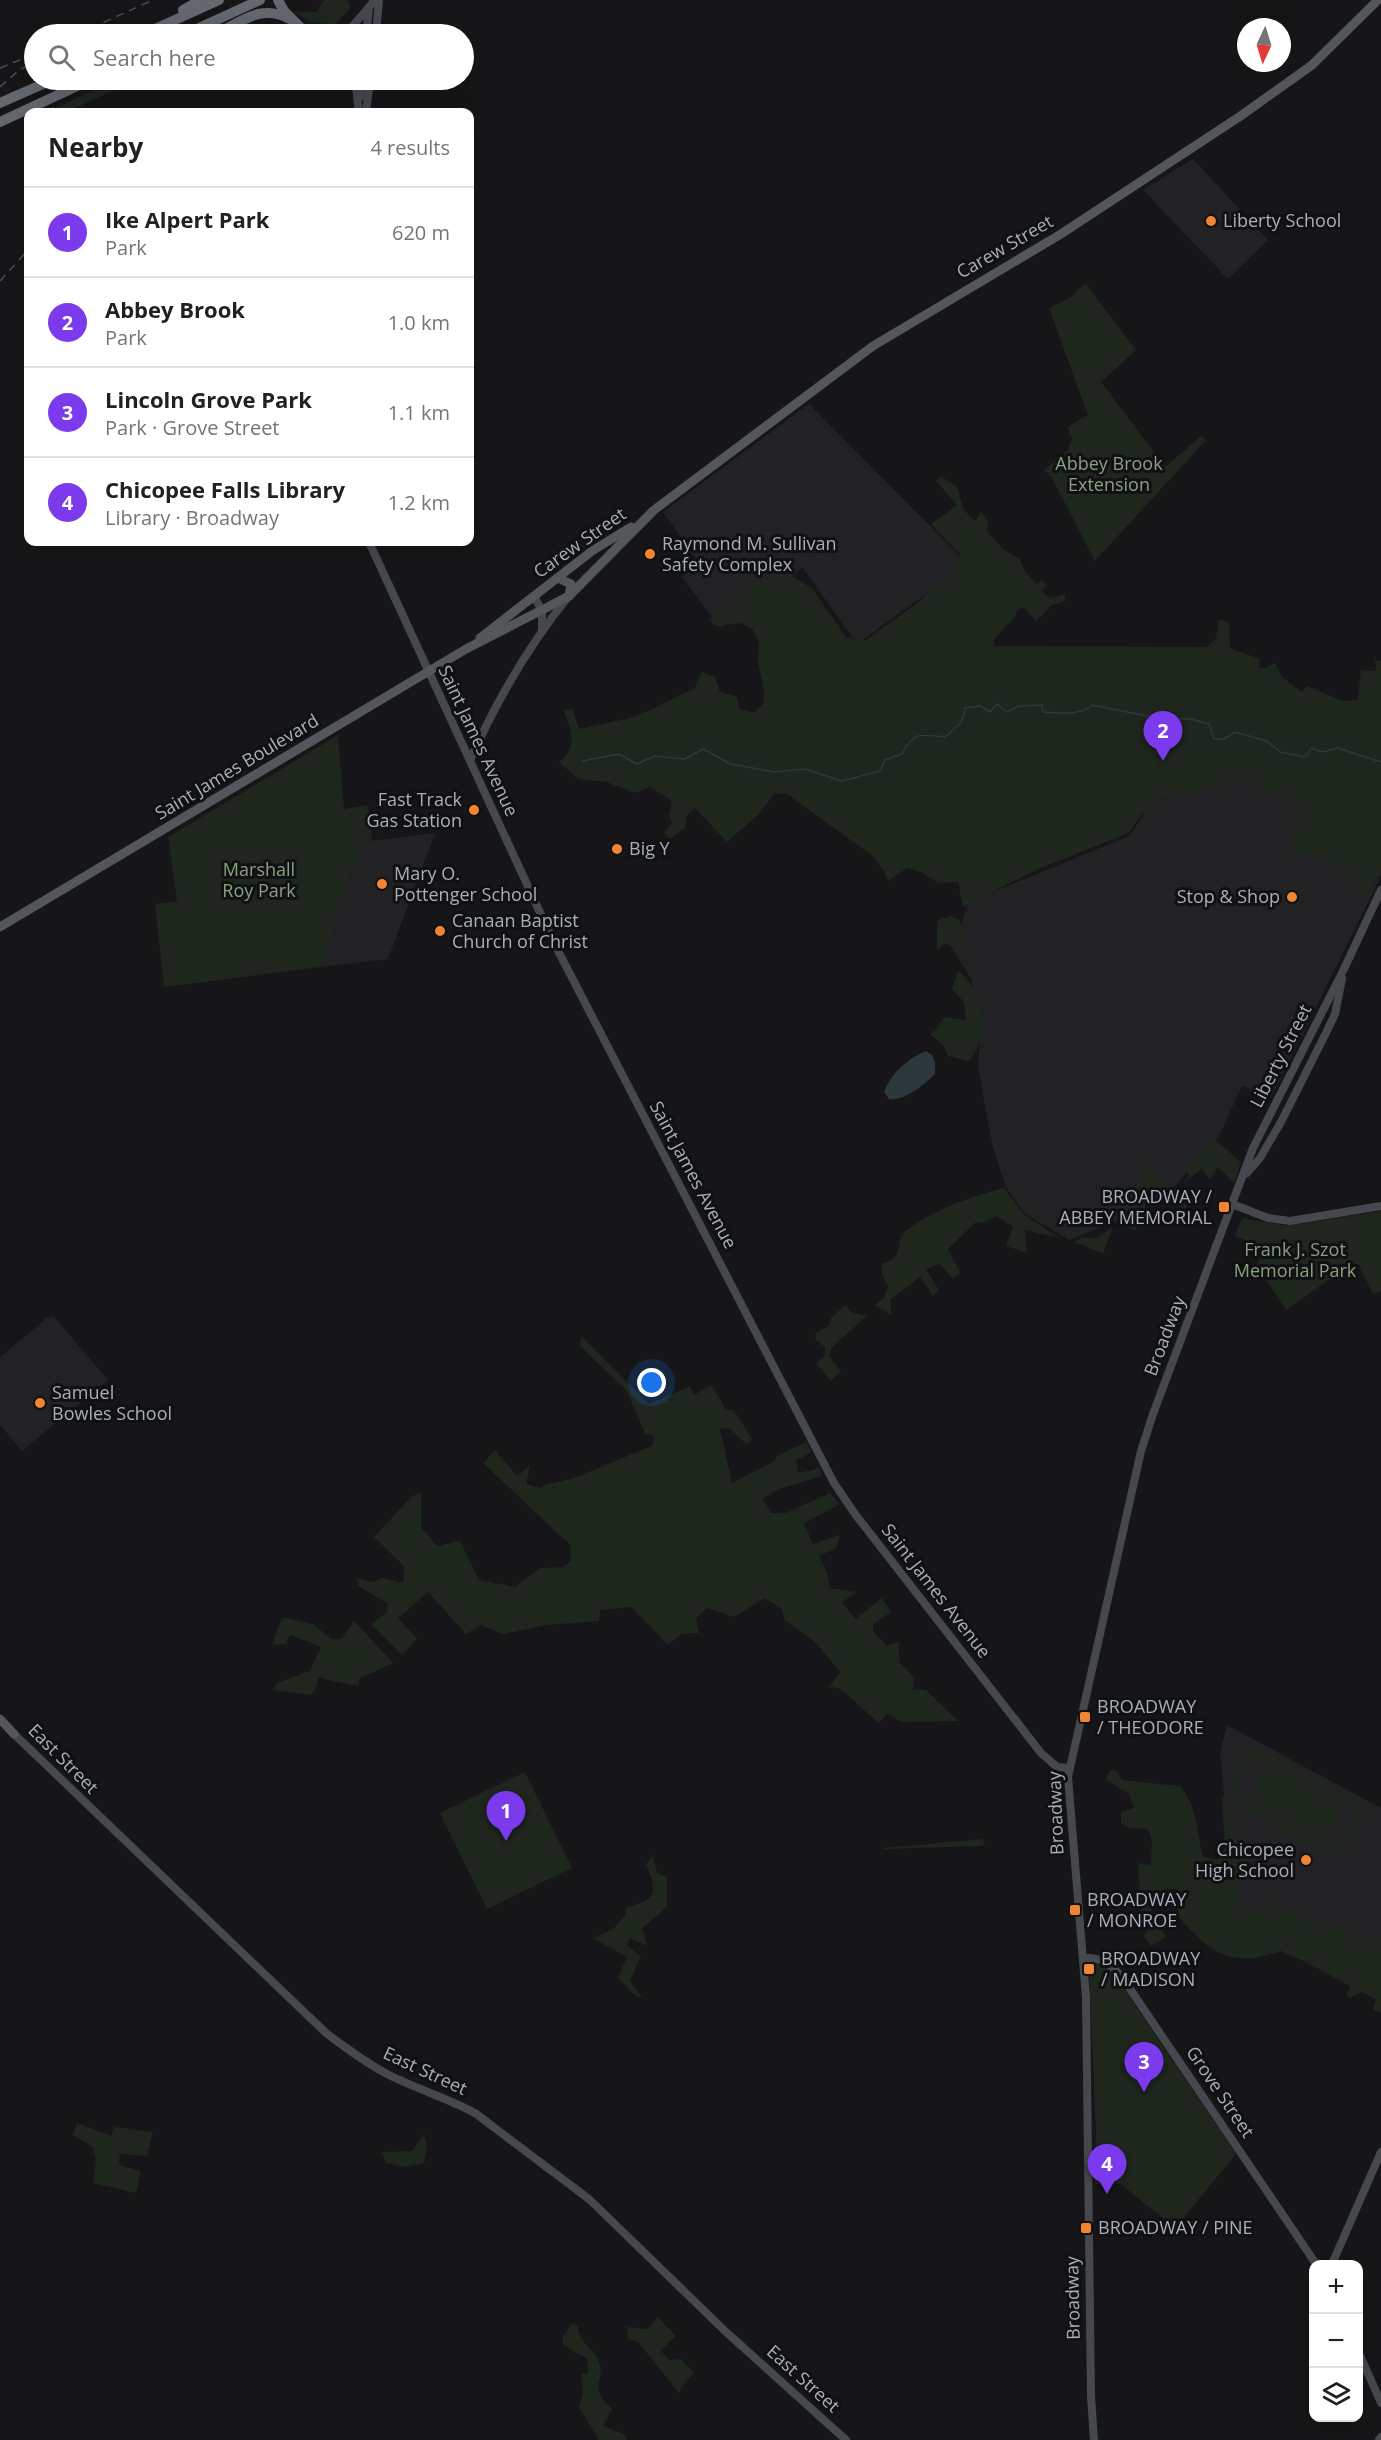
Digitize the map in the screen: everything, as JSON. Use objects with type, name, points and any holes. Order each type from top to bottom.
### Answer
[{"type":"highway","points":[[160,24],[201,0]]},
{"type":"highway","points":[[165,24],[219,0]]},
{"type":"highway","points":[[208,24],[260,0]]},
{"type":"highway","points":[[279,3],[290,19]]},
{"type":"highway","points":[[238,24],[267,11],[282,14],[296,24]]},
{"type":"highway","points":[[0,103],[29,90]]},
{"type":"highway","points":[[30,108],[69,90]]},
{"type":"highway","points":[[0,122],[24,111]]},
{"type":"main road","points":[[367,24],[370,0]]},
{"type":"main road","points":[[356,24],[377,0]]},
{"type":"main road","points":[[376,24],[377,0]]},
{"type":"main road","name":"Carew Street","points":[[542,629],[542,611],[534,596],[592,551],[645,518],[873,346],[1061,234],[1242,115],[1312,65],[1378,0]]},
{"type":"main road","points":[[356,90],[358,108]]},
{"type":"main road","points":[[359,108],[361,90]]},
{"type":"main road","points":[[366,108],[369,90]]},
{"type":"main road","name":"Carew Street","points":[[470,760],[507,682],[542,629],[569,596],[645,518]]},
{"type":"main road","name":"Saint James Avenue","points":[[371,546],[516,864],[571,978],[834,1483],[855,1514],[1041,1753],[1057,1767],[1070,1768]]},
{"type":"main road","points":[[558,578],[571,584],[569,596]]},
{"type":"main road","name":"Saint James Boulevard","points":[[466,649],[534,596]]},
{"type":"main road","name":"Saint James Boulevard","points":[[0,927],[466,649],[569,596]]},
{"type":"main road","name":"Liberty Street","points":[[1251,1156],[1260,1132],[1343,971],[1381,890]]},
{"type":"main road","name":"Liberty Street","points":[[1265,1149],[1303,1080],[1335,1014],[1343,971]]},
{"type":"main road","name":"Broadway","points":[[1245,1175],[1265,1149]]},
{"type":"main road","name":"Broadway","points":[[1094,2440],[1091,2386],[1086,1997],[1068,1799],[1070,1768],[1141,1451],[1251,1156]]},
{"type":"main road","points":[[1232,1204],[1260,1215],[1287,1221],[1381,1206]]},
{"type":"main road","name":"East Street","points":[[0,1719],[326,2033],[364,2061],[389,2075],[457,2103],[475,2113],[554,2171],[600,2209],[731,2336],[846,2440]]},
{"type":"main road","name":"Grove Street","points":[[1083,1958],[1105,1960],[1124,1980],[1313,2260]]},
{"type":"main road","points":[[1334,2260],[1381,2152]]},
{"type":"main road","points":[[1363,2360],[1381,2403]]},
{"type":"shaded area","name":"Liberty School","points":[[1193,159],[1268,240],[1228,279],[1143,190]]},
{"type":"shaded area","points":[[809,404],[968,564],[857,644],[803,568],[720,628],[682,577],[698,562],[663,512]]},
{"type":"shaded area","points":[[1251,779],[1302,811],[1289,848],[1380,878],[1271,1098],[1242,1086],[1219,1136],[1175,1186],[1123,1218],[1069,1240],[1024,1213],[1006,1187],[993,1148],[978,1067],[982,1013],[971,979],[952,948],[969,902],[1129,836],[1153,801]]},
{"type":"shaded area","name":"Mary O. Pottenger School","points":[[435,833],[388,959],[321,967],[335,928],[331,926],[363,842]]},
{"type":"shaded area","points":[[926,1051],[932,1055],[935,1074],[907,1095],[889,1099],[884,1092],[895,1073],[906,1062]]},
{"type":"shaded area","name":"Samuel Bowles School","points":[[53,1316],[108,1380],[22,1451],[0,1425],[0,1357],[47,1318]]},
{"type":"shaded area","name":"Chicopee High School","points":[[1227,1725],[1381,1808],[1381,1964],[1236,1911],[1220,1753]]},
{"type":"green space","points":[[324,0],[348,0],[350,8],[336,24],[311,22],[290,11],[317,12]]},
{"type":"green space","points":[[94,90],[114,90],[76,108],[55,108]]},
{"type":"green space","name":"Abbey Brook Extension","points":[[1085,283],[1136,350],[1101,382],[1165,467],[1201,436],[1206,440],[1095,561],[1052,478],[1044,470],[1068,450],[1072,439],[1067,427],[1088,415],[1049,308],[1070,298]]},
{"type":"green space","points":[[941,476],[958,488],[963,509],[975,521],[981,512],[988,520],[987,531],[1003,549],[1020,560],[1025,571],[1037,584],[1042,580],[1047,585],[1041,590],[1050,598],[1065,594],[1065,601],[1052,605],[1036,621],[1025,608],[1018,609],[1014,618],[993,640],[995,646],[1207,647],[1216,638],[1219,619],[1229,623],[1230,648],[1260,659],[1259,668],[1275,663],[1282,677],[1302,692],[1307,686],[1343,701],[1358,700],[1361,670],[1376,671],[1375,660],[1381,661],[1381,876],[1377,877],[1364,902],[1359,890],[1360,882],[1326,862],[1289,848],[1302,811],[1251,779],[1157,800],[1139,818],[1129,833],[1036,870],[963,907],[958,882],[938,883],[921,872],[907,868],[888,881],[874,857],[787,794],[775,793],[758,815],[727,842],[695,808],[686,816],[686,827],[670,839],[664,833],[672,823],[669,816],[672,801],[650,787],[636,793],[606,782],[578,779],[559,762],[565,757],[571,745],[571,732],[564,712],[572,708],[579,729],[635,717],[695,688],[702,672],[715,677],[720,692],[737,697],[739,709],[754,713],[763,704],[764,692],[758,661],[759,641],[752,629],[741,623],[716,626],[709,619],[764,580],[793,577],[812,588],[846,637],[866,640],[917,603],[955,569],[960,554],[931,524],[957,505],[936,481]]},
{"type":"green space","name":"Marshall Roy Park","points":[[338,735],[344,809],[368,805],[372,841],[363,842],[331,926],[335,928],[321,967],[164,987],[155,904],[177,901],[168,837]]},
{"type":"green space","points":[[950,916],[960,920],[965,939],[963,956],[946,943],[937,950],[937,921]]},
{"type":"green space","points":[[958,970],[974,988],[982,1016],[978,1046],[968,1061],[948,1056],[943,1045],[930,1034],[936,1030],[944,1017],[966,1020],[964,1002],[952,989]]},
{"type":"green space","points":[[1214,1139],[1241,1162],[1234,1183],[1218,1167],[1210,1179],[1202,1169],[1184,1182],[1189,1175],[1186,1168]]},
{"type":"green space","points":[[1149,1166],[1187,1206],[1187,1209],[1148,1198],[1136,1230],[1118,1225],[1127,1214],[1129,1207],[1127,1199]]},
{"type":"green space","points":[[1004,1188],[1023,1214],[1060,1238],[1025,1230],[1027,1253],[1006,1246],[1013,1227],[997,1216],[983,1223],[976,1222],[948,1249],[960,1272],[953,1279],[940,1264],[926,1269],[939,1290],[933,1296],[920,1277],[891,1299],[891,1315],[875,1305],[884,1298],[888,1286],[882,1275],[882,1264],[890,1261],[897,1254],[904,1232],[948,1207]]},
{"type":"green space","name":"Frank J. Szot Memorial Park","points":[[1381,1211],[1381,1291],[1373,1294],[1359,1265],[1353,1263],[1286,1310],[1257,1266],[1263,1247],[1235,1236],[1242,1218],[1287,1226]]},
{"type":"green space","points":[[1112,1228],[1103,1254],[1075,1242],[1082,1237],[1096,1238]]},
{"type":"green space","points":[[845,1305],[851,1312],[867,1316],[832,1347],[829,1356],[841,1371],[831,1381],[816,1363],[824,1357],[825,1347],[816,1340],[815,1334],[829,1326],[831,1318]]},
{"type":"green space","points":[[581,1336],[649,1404],[690,1386],[694,1395],[712,1385],[726,1410],[734,1410],[752,1439],[747,1445],[729,1428],[720,1429],[732,1483],[775,1461],[777,1456],[806,1442],[812,1452],[796,1460],[798,1473],[820,1468],[822,1476],[778,1489],[762,1499],[771,1513],[786,1513],[830,1493],[840,1504],[804,1523],[813,1544],[840,1535],[836,1548],[819,1556],[827,1572],[830,1588],[857,1592],[842,1602],[855,1619],[882,1598],[891,1612],[873,1624],[873,1631],[887,1646],[899,1642],[899,1662],[914,1677],[913,1689],[926,1690],[958,1721],[902,1722],[887,1714],[879,1723],[839,1688],[829,1687],[840,1672],[815,1642],[785,1620],[782,1609],[765,1598],[734,1617],[707,1608],[696,1618],[699,1633],[682,1634],[668,1645],[631,1607],[600,1610],[599,1621],[547,1625],[502,1634],[481,1625],[466,1634],[428,1592],[398,1618],[417,1639],[402,1655],[371,1624],[387,1612],[387,1603],[358,1586],[357,1578],[373,1582],[383,1578],[403,1583],[404,1566],[374,1537],[412,1496],[421,1493],[421,1527],[437,1546],[460,1541],[479,1580],[515,1587],[540,1568],[563,1567],[571,1561],[570,1545],[483,1463],[495,1450],[517,1476],[530,1465],[526,1484],[541,1488],[574,1478],[652,1446],[654,1436],[645,1433],[626,1390],[580,1346]]},
{"type":"green space","points":[[282,1617],[313,1624],[331,1639],[341,1639],[354,1621],[393,1663],[360,1678],[358,1686],[319,1678],[312,1695],[272,1690],[277,1683],[310,1671],[321,1647],[290,1635],[286,1644],[272,1645]]},
{"type":"green space","points":[[1256,1746],[1366,1806],[1363,1811],[1357,1808],[1359,1824],[1354,1839],[1342,1848],[1325,1850],[1295,1837],[1245,1809],[1235,1797],[1232,1781],[1243,1761],[1257,1753],[1254,1751]],"holes":[[[1259,1759],[1270,1761],[1323,1787],[1348,1804],[1353,1812],[1354,1821],[1347,1838],[1336,1844],[1322,1844],[1244,1801],[1237,1782],[1242,1770],[1246,1765]]]},
{"type":"green space","points":[[1272,1763],[1341,1800],[1340,1804],[1343,1806],[1324,1840],[1321,1838],[1319,1841],[1250,1804],[1252,1800],[1249,1798],[1267,1765],[1270,1766]]},
{"type":"green space","points":[[1110,1770],[1117,1771],[1122,1780],[1179,1786],[1185,1792],[1193,1809],[1203,1857],[1218,1860],[1225,1848],[1222,1797],[1228,1795],[1240,1886],[1238,1906],[1256,1914],[1270,1900],[1269,1906],[1286,1913],[1289,1909],[1317,1923],[1324,1921],[1352,1935],[1381,1939],[1381,2013],[1373,2010],[1376,1999],[1362,1992],[1351,1998],[1346,1996],[1350,1986],[1281,1951],[1257,1957],[1235,1958],[1214,1950],[1180,1919],[1177,1909],[1177,1889],[1165,1889],[1162,1898],[1167,1906],[1156,1902],[1151,1909],[1166,1937],[1151,1946],[1143,1935],[1151,1928],[1141,1915],[1138,1863],[1151,1865],[1152,1841],[1148,1829],[1129,1828],[1121,1823],[1121,1812],[1134,1808],[1129,1794],[1106,1780]]},
{"type":"green space","points":[[525,1772],[572,1868],[487,1909],[440,1813]]},
{"type":"green space","points":[[983,1839],[985,1843],[982,1846],[883,1848]]},
{"type":"green space","points":[[653,1855],[657,1873],[667,1877],[667,1907],[642,1928],[647,1946],[630,1938],[627,1946],[641,1956],[630,1981],[642,1997],[637,1997],[618,1978],[627,1957],[593,1938],[614,1928],[626,1915],[625,1908],[643,1902],[652,1894],[653,1882],[646,1864]]},
{"type":"green space","points":[[1097,1962],[1111,1969],[1236,2154],[1175,2228],[1121,2184],[1095,2184],[1096,2132],[1089,1968]]},
{"type":"green space","points":[[77,2123],[111,2136],[115,2127],[153,2132],[147,2156],[120,2154],[121,2166],[141,2171],[136,2193],[93,2183],[96,2161],[93,2147],[73,2135]]},
{"type":"green space","points":[[424,2134],[427,2146],[424,2163],[404,2167],[386,2163],[382,2152],[412,2151]]},
{"type":"green space","points":[[658,2318],[676,2336],[660,2350],[669,2360],[680,2359],[694,2373],[679,2393],[638,2342],[628,2339],[627,2327],[647,2329]]},
{"type":"green space","points":[[572,2323],[578,2326],[580,2336],[600,2365],[600,2394],[612,2409],[603,2426],[623,2434],[628,2440],[599,2440],[579,2407],[583,2392],[581,2374],[588,2373],[587,2358],[563,2344],[563,2337]]},
{"type":"waterway","points":[[582,761],[619,754],[637,764],[655,756],[685,759],[703,749],[730,764],[775,772],[805,769],[842,781],[880,771],[885,760],[902,754],[911,741],[919,736],[945,737],[962,722],[965,708],[980,706],[990,712],[997,704],[1007,712],[1019,706],[1042,705],[1043,712],[1069,713],[1082,711],[1092,705],[1157,718],[1190,719],[1209,724],[1214,739],[1224,739],[1235,732],[1267,741],[1280,752],[1306,757],[1311,748],[1323,752],[1338,748],[1381,762]]},
{"type":"railway","points":[[100,24],[153,0]]},
{"type":"railway","points":[[0,68],[24,58]]},
{"type":"railway","points":[[0,87],[24,68]]},
{"type":"railway","points":[[0,281],[24,254]]},
{"type":"place","name":"Liberty School","points":[[1211,221]]},
{"type":"place","name":"Raymond M. Sullivan Safety Complex","points":[[650,554]]},
{"type":"place","name":"Abbey Brook","points":[[1163,761]]},
{"type":"place","name":"Fast Track Gas Station","points":[[474,810]]},
{"type":"place","name":"Big Y","points":[[617,849]]},
{"type":"place","name":"Mary O. Pottenger School","points":[[382,884]]},
{"type":"place","name":"Stop & Shop","points":[[1292,897]]},
{"type":"place","name":"Canaan Baptist Church of Christ","points":[[440,931]]},
{"type":"place","name":"BROADWAY / ABBEY MEMORIAL","points":[[1224,1207]]},
{"type":"place","name":"Samuel Bowles School","points":[[40,1403]]},
{"type":"place","name":"BROADWAY / THEODORE","points":[[1085,1717]]},
{"type":"place","name":"Ike Alpert Park","points":[[506,1841]]},
{"type":"place","name":"Chicopee High School","points":[[1306,1860]]},
{"type":"place","name":"BROADWAY / MONROE","points":[[1075,1910]]},
{"type":"place","name":"BROADWAY / MADISON","points":[[1089,1969]]},
{"type":"place","name":"Lincoln Grove Park","points":[[1144,2092]]},
{"type":"place","name":"Chicopee Falls Library","points":[[1107,2194]]},
{"type":"place","name":"BROADWAY / PINE","points":[[1086,2228]]}]
